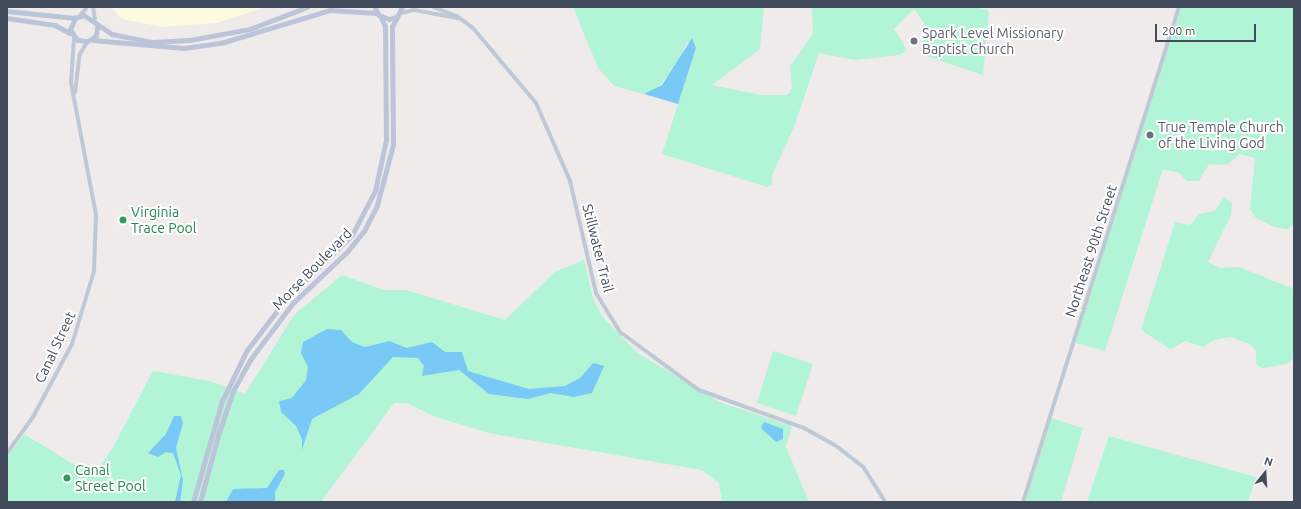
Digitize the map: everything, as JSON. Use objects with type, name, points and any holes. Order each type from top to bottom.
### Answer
[{"type":"main road","points":[[7,11],[75,18],[80,16],[94,19],[98,26],[112,34],[152,42],[190,40],[250,29],[307,7]]},
{"type":"main road","name":"Morse Boulevard","points":[[193,502],[222,401],[247,350],[287,298],[352,235],[375,191],[386,140],[385,27],[375,7]]},
{"type":"main road","name":"Morse Boulevard","points":[[200,502],[218,432],[233,391],[250,360],[293,303],[347,252],[364,231],[377,205],[393,145],[392,27],[402,7]]},
{"type":"main road","points":[[7,18],[55,25],[73,36],[87,42],[93,40],[184,48],[228,42],[330,10],[379,15],[399,15]]},
{"type":"main road","points":[[73,36],[75,18]]},
{"type":"main road","points":[[93,40],[98,26]]},
{"type":"street","points":[[80,16],[87,7]]},
{"type":"street","points":[[93,7],[94,19]]},
{"type":"street","name":"Stillwater Trail","points":[[434,7],[464,20],[519,78],[536,103],[570,181],[596,293],[620,332],[699,390],[804,428],[835,445],[864,468],[885,502]]},
{"type":"street","name":"Northeast 90th Street","points":[[1023,502],[1180,7]]},
{"type":"street","points":[[399,15],[423,11],[464,20]]},
{"type":"street","name":"Canal Street","points":[[7,454],[33,417],[72,344],[94,271],[95,200],[71,71],[73,36]]},
{"type":"street","name":"Canal Street","points":[[75,98],[77,72],[87,42]]},
{"type":"street","points":[[71,71],[77,72]]},
{"type":"shaded area","points":[[266,7],[217,23],[162,27],[122,19],[112,8]]},
{"type":"green space","points":[[573,7],[764,7],[760,49],[712,85],[761,95],[787,95],[792,88],[790,66],[813,34],[812,7],[977,7],[989,11],[983,75],[921,54],[924,23],[914,9],[894,29],[907,50],[900,55],[854,60],[819,53],[794,127],[772,176],[772,185],[767,187],[662,154],[696,48],[687,42],[678,63],[654,92],[644,94],[614,86],[598,68]]},
{"type":"green space","points":[[1181,7],[1294,7],[1294,223],[1288,229],[1274,227],[1255,217],[1250,209],[1255,158],[1240,154],[1227,165],[1209,164],[1199,181],[1187,181],[1179,173],[1163,169],[1105,351],[1075,343]]},
{"type":"green space","points":[[1224,197],[1232,203],[1231,215],[1208,262],[1220,268],[1239,267],[1294,289],[1294,358],[1287,364],[1262,368],[1256,364],[1256,351],[1250,344],[1230,337],[1214,340],[1203,347],[1186,341],[1170,349],[1141,330],[1175,222],[1190,225],[1199,214],[1215,211]]},
{"type":"green space","points":[[584,260],[593,298],[602,316],[636,352],[719,402],[792,426],[786,447],[809,502],[722,502],[719,483],[702,470],[489,433],[433,416],[407,403],[394,403],[321,502],[7,502],[7,457],[24,434],[93,476],[112,449],[153,371],[209,381],[245,394],[294,315],[342,275],[384,290],[406,290],[505,320],[555,272]]},
{"type":"green space","points":[[773,351],[813,364],[796,416],[757,403]]},
{"type":"green space","points":[[1051,418],[1083,428],[1061,502],[1025,502]]},
{"type":"green space","points":[[1109,436],[1256,477],[1248,502],[1087,502]]},
{"type":"water","points":[[692,38],[696,48],[678,104],[644,94],[662,85]]},
{"type":"water","points":[[327,329],[341,330],[352,342],[365,347],[389,341],[407,348],[432,342],[445,352],[462,352],[468,371],[529,389],[565,386],[580,378],[593,363],[604,366],[592,393],[574,397],[551,393],[528,399],[489,394],[459,370],[422,376],[424,366],[418,358],[393,357],[359,394],[312,419],[302,450],[302,439],[296,426],[281,412],[279,401],[292,398],[306,380],[308,367],[301,353],[303,342]]},
{"type":"water","points":[[174,416],[181,416],[183,423],[176,448],[183,480],[180,502],[175,502],[181,475],[173,453],[166,452],[158,457],[148,453],[166,434]]},
{"type":"water","points":[[764,422],[783,429],[783,439],[776,442],[761,428]]},
{"type":"water","points":[[279,470],[284,470],[285,474],[275,492],[275,502],[226,502],[233,489],[267,488]]},
{"type":"place","name":"Spark Level Missionary Baptist Church","points":[[914,41]]},
{"type":"place","name":"True Temple Church of the Living God","points":[[1150,135]]},
{"type":"place","name":"Virginia Trace Pool","points":[[123,220]]},
{"type":"place","name":"Canal Street Pool","points":[[67,478]]}]
